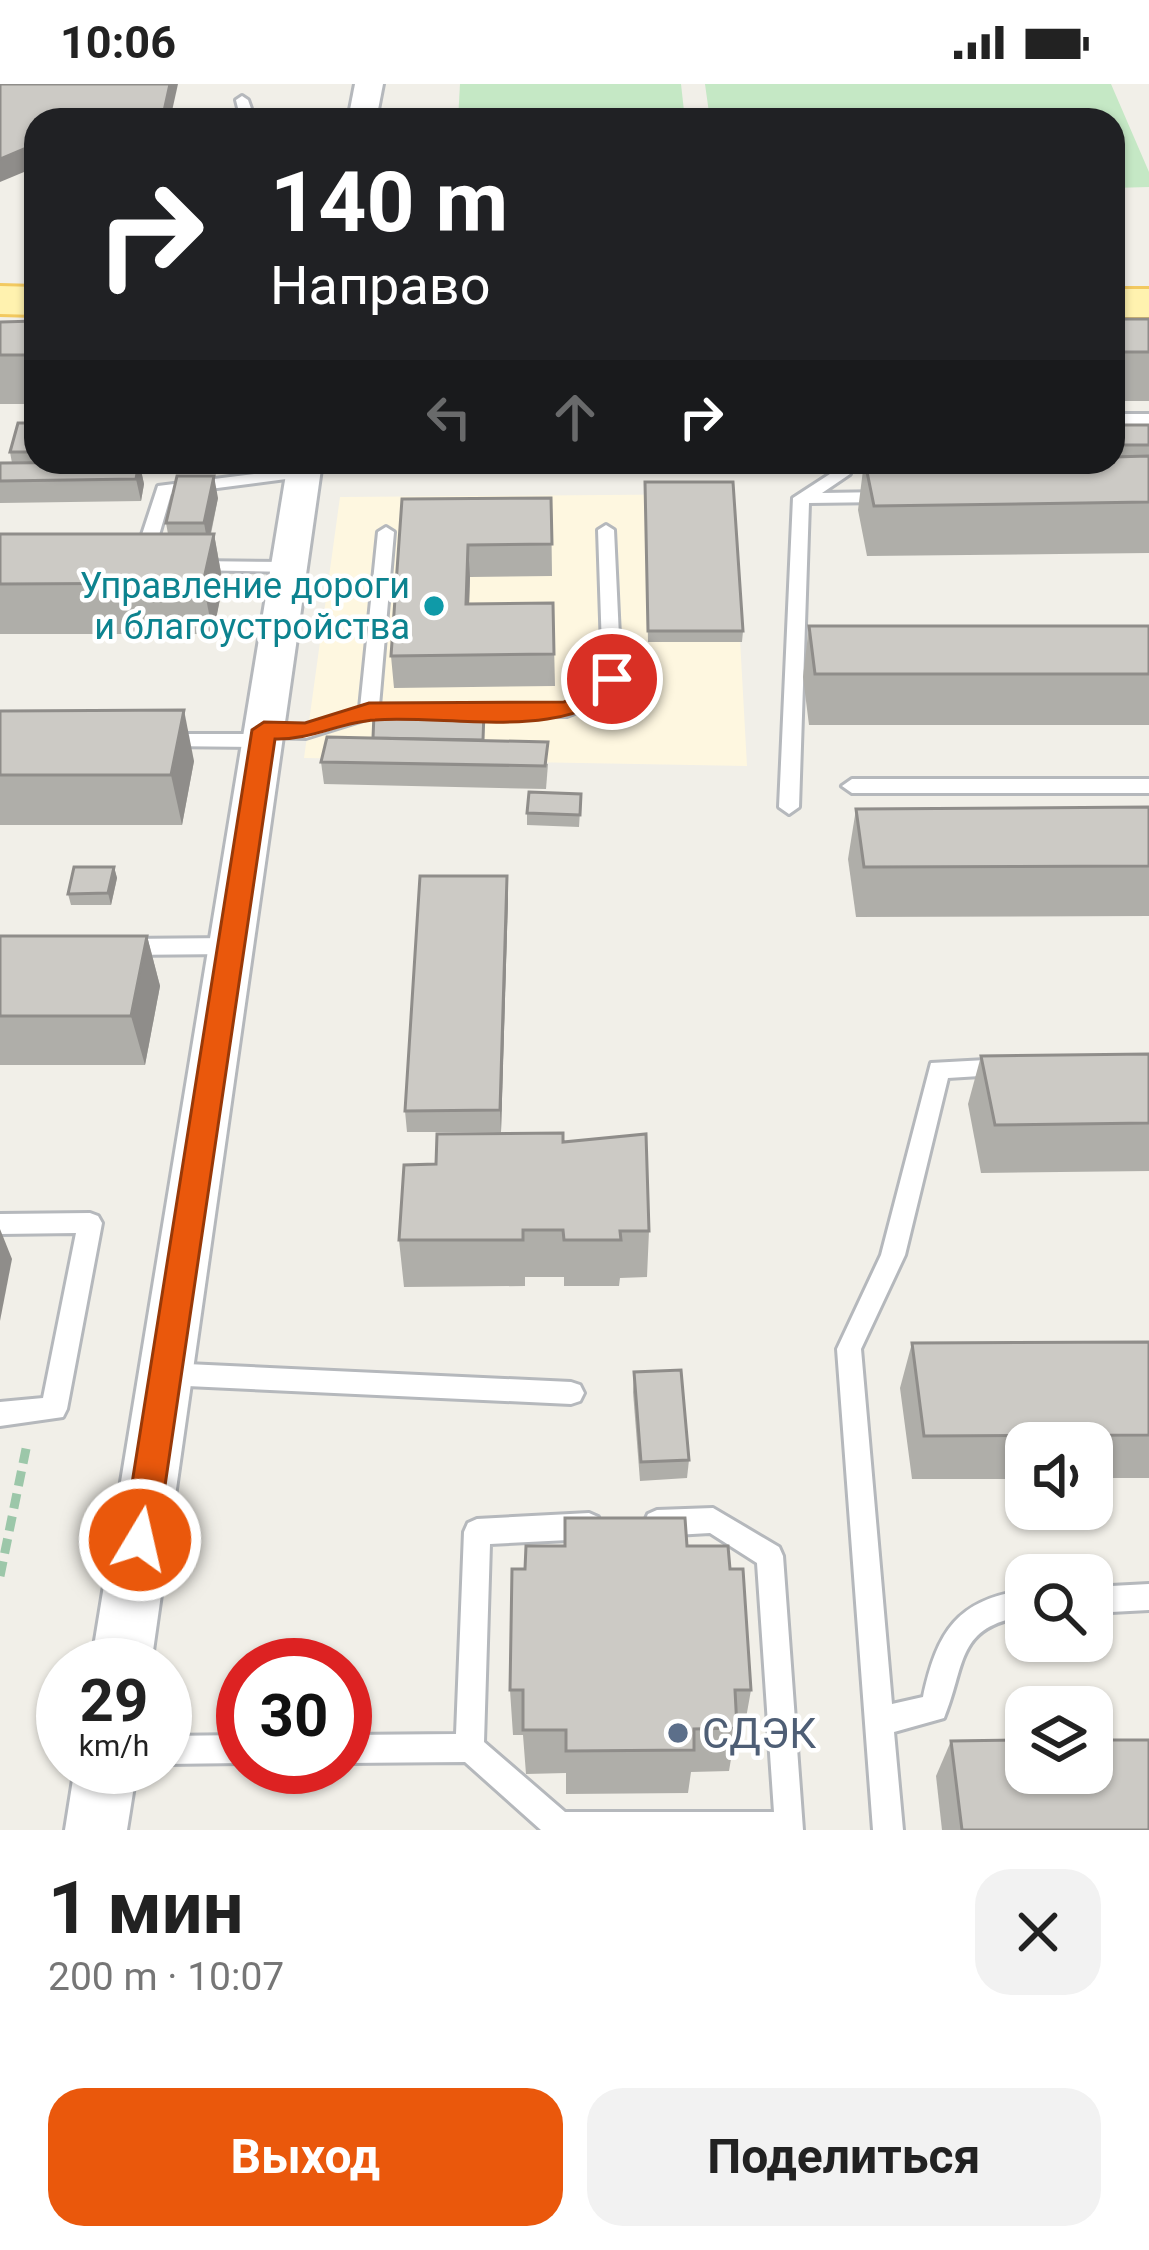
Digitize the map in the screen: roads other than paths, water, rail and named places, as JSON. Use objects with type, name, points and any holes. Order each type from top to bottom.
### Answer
[{"type":"street","points":[[125,1638],[303,474]]},
{"type":"street","points":[[96,1830],[102,1794]]},
{"type":"lane","points":[[242,100],[244,108]]},
{"type":"lane","points":[[141,565],[164,490],[261,474]]},
{"type":"lane","points":[[801,498],[842,474]]},
{"type":"lane","points":[[801,498],[895,497]]},
{"type":"lane","points":[[789,807],[801,498]]},
{"type":"lane","points":[[143,739],[306,732],[369,712],[567,710],[596,698],[612,679],[607,530]]},
{"type":"lane","points":[[369,712],[386,532]]},
{"type":"lane","points":[[118,565],[162,565]]},
{"type":"lane","points":[[183,566],[289,567]]},
{"type":"lane","points":[[852,786],[1149,787]]},
{"type":"lane","points":[[92,948],[231,946]]},
{"type":"lane","points":[[888,1830],[849,1349],[893,1255],[939,1069],[1032,1067]]},
{"type":"lane","points":[[0,1224],[90,1223],[54,1409],[0,1414]]},
{"type":"lane","points":[[166,1374],[571,1393]]},
{"type":"lane","points":[[372,1749],[470,1748],[560,1827],[790,1827],[770,1556],[713,1520],[477,1532],[470,1748]]},
{"type":"lane","points":[[1113,1599],[1149,1597]]},
{"type":"lane","points":[[879,1721],[934,1708],[945,1654],[966,1625],[1005,1604]]},
{"type":"place","name":"Управление дороги и благоустройства","points":[[434,606]]},
{"type":"place","name":"СДЭК","points":[[678,1733]]}]
